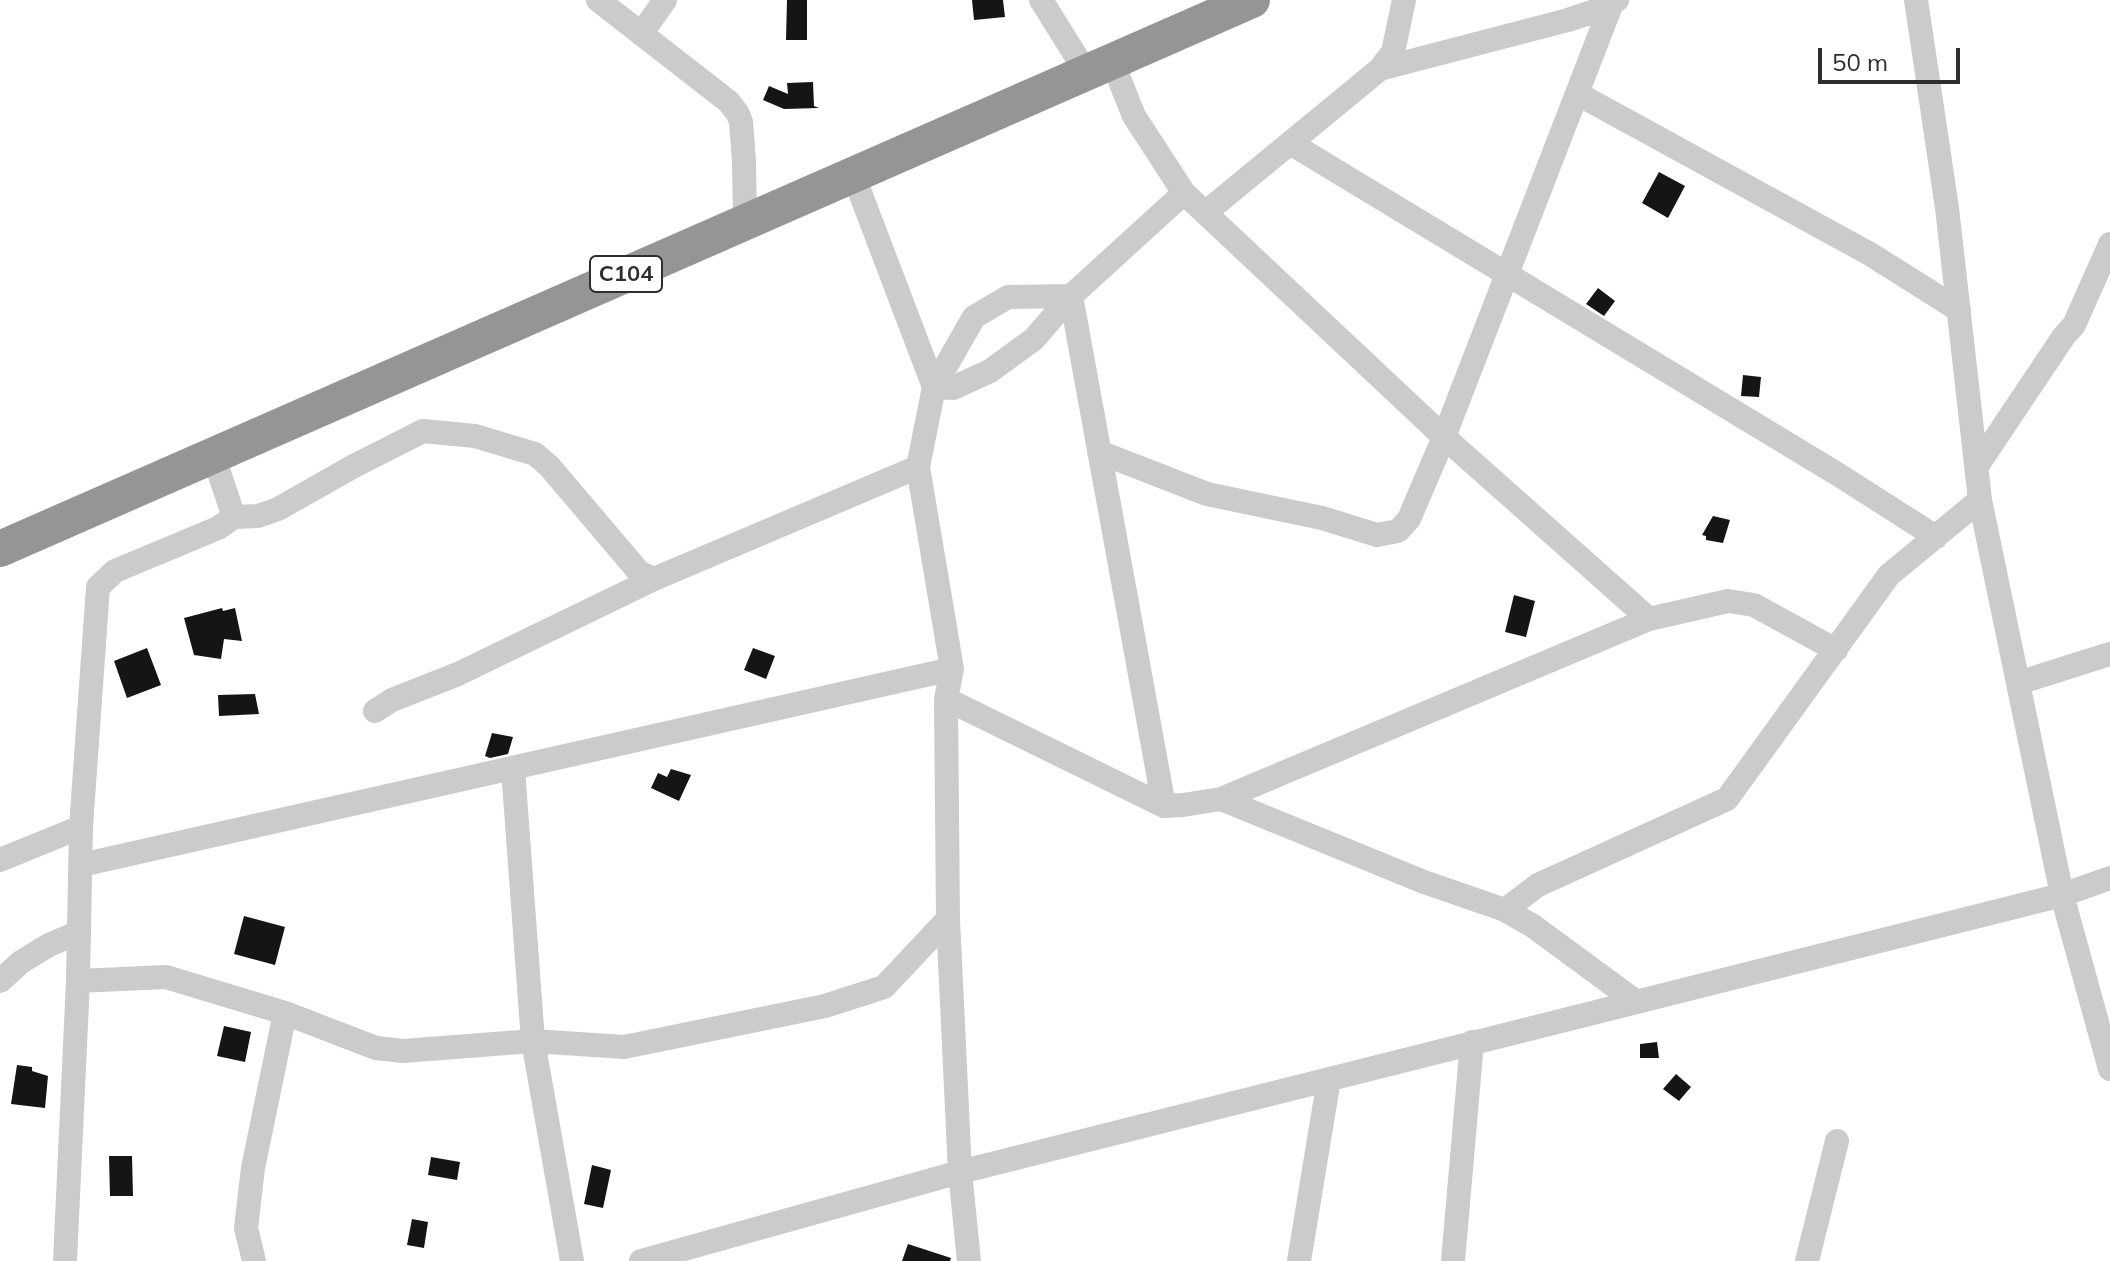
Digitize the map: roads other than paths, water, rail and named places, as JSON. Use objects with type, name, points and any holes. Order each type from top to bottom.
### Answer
[{"type":"highway","name":"C104","points":[[0,549],[1252,0]]},
{"type":"street","points":[[598,0],[729,102],[738,114],[744,161],[745,221]]},
{"type":"street","points":[[641,34],[665,0]]},
{"type":"street","points":[[1041,0],[1099,67],[1184,193],[1444,437],[1649,619]]},
{"type":"street","points":[[1205,213],[1380,69],[1393,52],[1404,0]]},
{"type":"street","points":[[1916,0],[1947,208],[1980,500],[2062,895],[2110,1069]]},
{"type":"street","points":[[1380,69],[1568,20],[1615,1]]},
{"type":"street","points":[[1099,452],[1207,494],[1322,518],[1377,535],[1398,531],[1409,519],[1444,437],[1615,1]]},
{"type":"street","points":[[1578,94],[1870,254],[1959,310]]},
{"type":"street","points":[[1290,143],[1839,475],[1936,537]]},
{"type":"street","points":[[853,174],[934,387]]},
{"type":"street","points":[[934,387],[953,388],[990,371],[1034,339],[1071,296],[1184,193]]},
{"type":"street","points":[[1977,466],[2074,325],[2110,244]]},
{"type":"street","points":[[969,1261],[960,1172],[948,919],[946,699],[952,669],[918,467],[934,387],[974,317],[1008,297],[1071,296]]},
{"type":"street","points":[[1071,296],[1164,806]]},
{"type":"street","points":[[65,1261],[78,981],[81,827],[98,587],[115,571],[218,528],[234,517],[258,516],[278,509],[423,431],[475,436],[535,454],[549,466],[639,572],[654,579]]},
{"type":"street","points":[[213,455],[234,517]]},
{"type":"street","points":[[375,711],[392,700],[458,674],[654,579],[918,467]]},
{"type":"street","points":[[1505,910],[1538,885],[1727,799],[1889,575],[1980,500]]},
{"type":"street","points":[[946,699],[1164,806],[1221,799],[1649,619],[1728,601],[1754,605],[1836,650]]},
{"type":"street","points":[[2018,683],[2110,654]]},
{"type":"street","points":[[81,865],[952,669]]},
{"type":"street","points":[[513,769],[533,1041],[572,1261]]},
{"type":"street","points":[[1221,799],[1424,882],[1505,910],[1533,926],[1635,1001]]},
{"type":"street","points":[[0,860],[81,827]]},
{"type":"street","points":[[641,1261],[960,1172],[2062,895],[2110,878]]},
{"type":"street","points":[[78,981],[166,977],[285,1013],[376,1048],[403,1051],[533,1041],[624,1047],[825,1006],[884,987],[948,919]]},
{"type":"street","points":[[0,981],[21,962],[79,932]]},
{"type":"street","points":[[254,1261],[246,1228],[253,1168],[285,1013]]},
{"type":"street","points":[[1453,1261],[1472,1042]]},
{"type":"street","points":[[1299,1261],[1329,1079]]},
{"type":"street","points":[[1807,1261],[1837,1141]]}]
